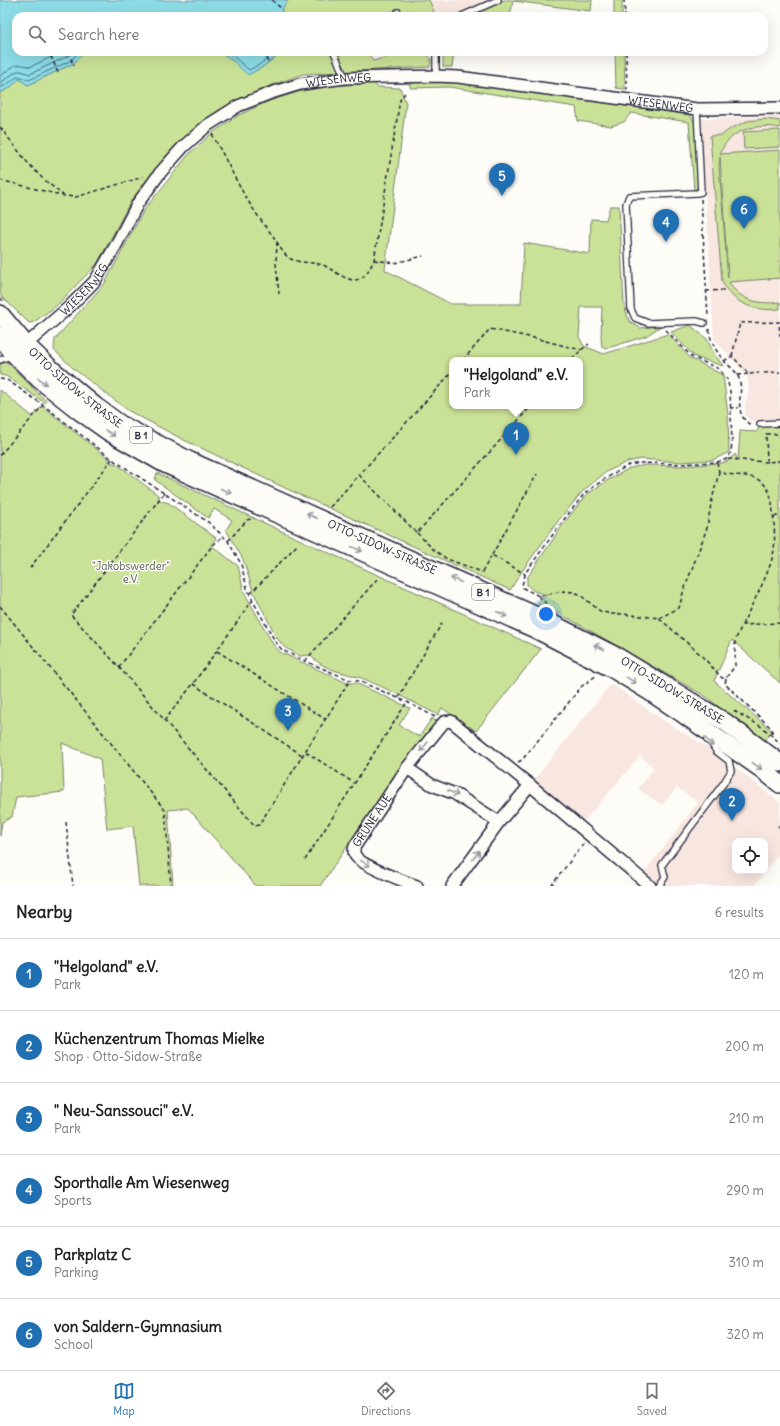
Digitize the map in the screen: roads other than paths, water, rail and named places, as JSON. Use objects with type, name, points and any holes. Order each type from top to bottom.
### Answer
[{"type":"main road","name":"OTTO-SIDOW-STRASSE","points":[[0,314],[13,353],[50,368],[95,406],[120,424],[190,461],[531,614],[618,657],[726,722],[780,763]]},
{"type":"main road","name":"OTTO-SIDOW-STRASSE","points":[[0,336],[13,353],[39,379],[109,432],[163,463],[534,629],[611,668],[683,714],[760,768],[780,784]]},
{"type":"street","name":"WIESENWEG","points":[[13,353],[69,308],[95,280],[116,246],[138,203],[160,173],[183,147],[208,125],[238,106],[271,93],[300,84],[345,78],[436,76],[458,77],[697,109],[780,108]]},
{"type":"street","name":"GRÜNE AUE","points":[[417,886],[394,878],[361,861],[355,856],[355,846],[407,768],[448,722],[530,785]]},
{"type":"street","points":[[407,768],[432,785],[455,794],[499,822]]},
{"type":"street","points":[[452,886],[499,822],[530,785],[650,886]]},
{"type":"lane","points":[[471,12],[498,0]]},
{"type":"lane","points":[[336,56],[345,78]]},
{"type":"lane","points":[[436,56],[436,76]]},
{"type":"lane","points":[[697,109],[701,192],[629,196],[626,204],[631,309],[635,318],[648,324],[696,321],[707,323]]},
{"type":"lane","points":[[760,424],[780,423]]},
{"type":"lane","points":[[683,714],[690,726],[695,730]]},
{"type":"lane","points":[[659,886],[665,877],[662,865],[723,784],[731,771],[729,762],[716,751],[711,743],[701,734]]},
{"type":"water","points":[[0,0],[288,0],[282,12],[12,12],[12,56],[80,56],[74,63],[28,85],[19,79],[11,87],[0,93]]},
{"type":"water","points":[[226,56],[277,56],[261,68],[248,75]]},
{"type":"place","name":"Parkplatz C","points":[[502,196]]},
{"type":"place","name":"von Saldern-Gymnasium","points":[[744,229]]},
{"type":"place","name":"Sporthalle Am Wiesenweg","points":[[666,242]]},
{"type":"place","name":"\"Helgoland\" e.V.","points":[[516,455]]},
{"type":"place","name":"\" Neu-Sanssouci\" e.V.","points":[[288,731]]},
{"type":"place","name":"Küchenzentrum Thomas Mielke","points":[[732,821]]},
{"type":"park label","name":"\"Jakobswerder\" e.V.","points":[[131,572]]}]
